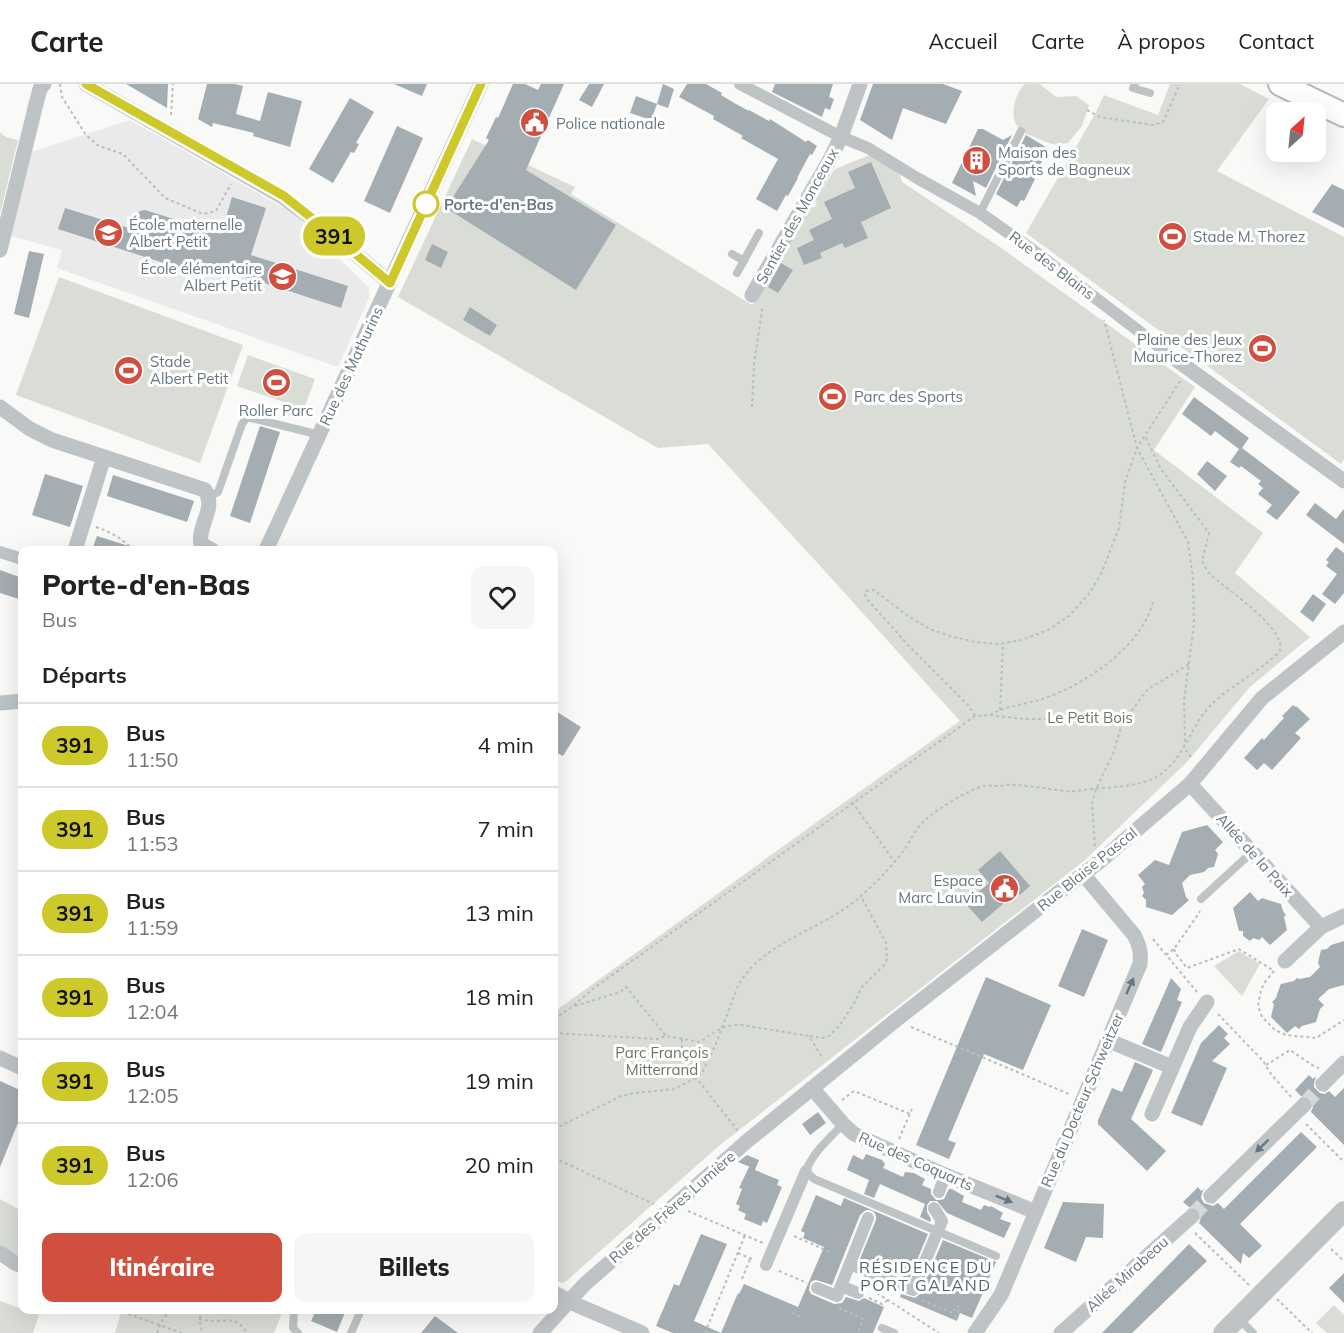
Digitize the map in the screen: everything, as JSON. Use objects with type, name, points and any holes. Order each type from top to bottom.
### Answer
[{"type":"main road","points":[[1280,84],[1344,115]]},
{"type":"street","points":[[0,250],[37,100],[44,84]]},
{"type":"street","points":[[86,84],[284,196],[390,283]]},
{"type":"street","name":"Rue des Mathurins","points":[[268,546],[481,84]]},
{"type":"street","name":"Rue des Blains","points":[[740,84],[841,137],[868,148],[980,213],[1030,248],[1183,365],[1344,481]]},
{"type":"street","name":"Sentier des Monceaux","points":[[751,290],[841,137],[860,84]]},
{"type":"street","points":[[0,407],[30,429],[52,440],[205,490],[209,497],[209,506],[200,538],[201,544],[205,546]]},
{"type":"street","points":[[76,546],[104,457]]},
{"type":"street","points":[[0,552],[18,558]]},
{"type":"street","name":"Rue Blaise Pascal","points":[[812,1088],[1098,863],[1190,784],[1262,698],[1344,632]]},
{"type":"street","points":[[0,703],[18,701]]},
{"type":"street","name":"Allée de la Paix","points":[[1190,784],[1321,927]]},
{"type":"street","name":"Rue du Docteur Schweitzer","points":[[975,1333],[1001,1295],[1140,964],[1141,953],[1134,935],[1083,874]]},
{"type":"street","points":[[1280,966],[1321,927],[1344,916]]},
{"type":"street","points":[[1152,1114],[1190,1027],[1207,1002]]},
{"type":"street","points":[[1107,1040],[1172,1067]]},
{"type":"street","points":[[0,1058],[18,1066]]},
{"type":"street","points":[[1323,1084],[1343,1064]]},
{"type":"street","name":"Rue des Coquarts","points":[[812,1088],[854,1134],[945,1175],[1036,1212]]},
{"type":"street","name":"Rue des Frères Lumière","points":[[558,1312],[584,1285],[746,1142],[812,1088]]},
{"type":"street","points":[[1211,1196],[1300,1109]]},
{"type":"street","points":[[766,1265],[806,1171]]},
{"type":"street","points":[[939,1192],[945,1175]]},
{"type":"street","points":[[850,1264],[914,1290],[942,1221],[934,1208]]},
{"type":"street","points":[[1223,1333],[1344,1211]]},
{"type":"street","points":[[839,1291],[868,1218]]},
{"type":"street","name":"Allée Mirabeau","points":[[1061,1333],[1188,1219]]},
{"type":"street","points":[[0,1254],[18,1264]]},
{"type":"street","points":[[817,1288],[858,1293]]},
{"type":"street","points":[[558,1295],[642,1333]]},
{"type":"street","name":"Rue des Frères Lumière","points":[[540,1333],[557,1314]]},
{"type":"lane","points":[[1135,84],[1133,88],[1150,93]]},
{"type":"lane","points":[[980,213],[1021,131]]},
{"type":"lane","points":[[737,273],[759,233]]},
{"type":"lane","points":[[732,254],[744,261]]},
{"type":"lane","points":[[209,497],[218,492],[242,424],[248,417],[320,435]]},
{"type":"lane","points":[[1201,899],[1252,852]]},
{"type":"lane","points":[[843,1124],[810,1161],[806,1171],[814,1179],[996,1256]]},
{"type":"lane","points":[[294,1314],[293,1328],[298,1333]]},
{"type":"lane","points":[[351,1333],[359,1314]]},
{"type":"lane","points":[[1238,1318],[1253,1333]]},
{"type":"lane","points":[[882,1328],[894,1333]]},
{"type":"path","points":[[60,84],[62,98],[86,135],[99,146],[123,154],[165,198],[203,214],[216,211],[238,171]]},
{"type":"path","points":[[170,133],[173,84]]},
{"type":"path","points":[[1087,110],[1100,117],[1153,125],[1162,122],[1180,84]]},
{"type":"path","points":[[751,290],[762,310],[754,365],[752,407]]},
{"type":"path","points":[[1098,300],[1137,448],[1188,542],[1193,579],[1194,624],[1184,701],[1184,748],[1191,757],[1195,758],[1204,747],[1214,755]]},
{"type":"path","points":[[975,716],[969,706],[908,645],[866,598],[866,591],[874,590],[908,616],[930,629],[975,642],[1003,643],[1022,640],[1048,630],[1069,616],[1088,595],[1101,574],[1119,528],[1125,482],[1137,448],[1183,365]]},
{"type":"path","points":[[558,1127],[621,1096],[674,1089],[696,1078],[702,1073],[715,1046],[742,977],[751,967],[779,946],[830,919],[861,896],[903,851],[926,819],[966,792],[985,785],[1014,785],[1069,791],[1131,786],[1153,779],[1169,767],[1184,748],[1199,719],[1211,706],[1280,651],[1278,635],[1208,572],[1202,561],[1209,533],[1161,470],[1145,436]]},
{"type":"path","points":[[84,523],[108,531],[130,546]]},
{"type":"path","points":[[990,715],[1064,691],[1091,676],[1138,634],[1153,602]]},
{"type":"path","points":[[1000,710],[1003,643]]},
{"type":"path","points":[[1098,863],[1094,855],[1092,804],[1096,789],[1113,754],[1122,724],[1148,690],[1189,663]]},
{"type":"path","points":[[558,1016],[852,802],[975,716],[1081,719],[1122,724]]},
{"type":"path","points":[[852,802],[894,861]]},
{"type":"path","points":[[558,1033],[657,1039],[666,1036],[700,1042],[731,1024],[823,1038],[829,1036],[840,1025],[861,988],[887,959],[886,942],[861,896]]},
{"type":"path","points":[[1166,955],[1174,949],[1199,914],[1201,899]]},
{"type":"path","points":[[1174,949],[1187,968],[1239,949],[1280,966],[1265,982],[1258,1006],[1262,1017],[1275,1030],[1286,1035],[1316,1038],[1344,1020]]},
{"type":"path","points":[[572,1007],[620,992],[626,987],[666,1036]]},
{"type":"path","points":[[896,1020],[1082,1100]]},
{"type":"path","points":[[809,1036],[832,1071]]},
{"type":"path","points":[[682,1040],[682,1059],[737,1130]]},
{"type":"path","points":[[1266,1065],[1290,1050],[1315,1067],[1343,1064]]},
{"type":"path","points":[[1258,1056],[1271,1074],[1282,1084]]},
{"type":"path","points":[[830,1109],[854,1091],[910,1114]]},
{"type":"path","points":[[893,1152],[912,1108]]},
{"type":"path","points":[[1300,1109],[1344,1162]]},
{"type":"path","points":[[558,1160],[654,1204]]},
{"type":"path","points":[[675,1205],[774,1248]]},
{"type":"path","points":[[1188,1219],[1263,1292],[1312,1333]]},
{"type":"path","points":[[705,1333],[745,1236]]},
{"type":"path","points":[[802,1240],[832,1253]]},
{"type":"path","points":[[742,1279],[750,1259]]},
{"type":"path","points":[[783,1273],[805,1282]]},
{"type":"path","points":[[914,1290],[911,1296],[953,1313],[956,1306],[960,1307],[954,1320]]},
{"type":"path","points":[[839,1291],[833,1306],[863,1319],[858,1333]]},
{"type":"path","points":[[877,1293],[939,1333]]},
{"type":"path","points":[[882,1304],[888,1300]]},
{"type":"path","points":[[792,1313],[804,1318]]},
{"type":"path","points":[[128,1314],[182,1333]]},
{"type":"path","points":[[157,1333],[167,1314]]},
{"type":"path","points":[[201,1314],[199,1319],[202,1333]]},
{"type":"path","points":[[199,1319],[234,1320],[240,1323],[248,1333]]},
{"type":"shaded area","points":[[130,120],[293,213],[369,288],[369,298],[338,367],[57,268],[62,250],[11,236],[31,152]]},
{"type":"green space","points":[[1025,84],[1040,84],[1056,97],[1076,96],[1089,105],[1082,126],[1068,143],[1051,144],[1017,127],[1013,114],[1015,101]]},
{"type":"green space","name":"Plaine des Jeux Maurice-Thorez","points":[[1170,84],[1240,84],[1269,99],[1217,171],[1344,237],[1344,459],[1341,464],[1026,233],[1104,95],[1158,115]]},
{"type":"green space","points":[[0,132],[6,137],[18,140],[0,214]]},
{"type":"green space","points":[[472,139],[575,187],[571,194],[752,305],[810,208],[817,206],[815,200],[835,169],[872,154],[898,169],[902,182],[997,245],[1195,387],[1154,450],[1263,533],[1235,573],[1310,637],[1250,687],[1187,762],[1085,860],[720,1145],[562,1283],[558,1282],[558,1009],[960,721],[708,444],[658,448],[398,297]]},
{"type":"green space","name":"Stade Albert Petit","points":[[59,277],[243,345],[200,463],[16,395]]},
{"type":"green space","name":"Roller Parc","points":[[248,355],[315,379],[304,409],[237,386]]},
{"type":"green space","points":[[1239,951],[1260,964],[1242,996],[1214,966]]},
{"type":"green space","points":[[0,1199],[18,1209],[18,1257],[0,1246]]},
{"type":"green space","points":[[0,1301],[18,1307],[18,1314],[39,1315],[33,1333],[0,1333]]},
{"type":"green space","points":[[1334,1305],[1344,1315],[1344,1333],[1327,1333],[1316,1323]]},
{"type":"green space","points":[[120,1314],[281,1314],[274,1333],[115,1333]]},
{"type":"building","points":[[126,84],[168,84],[167,108],[155,101]]},
{"type":"building","points":[[207,84],[243,86],[236,114],[260,121],[268,92],[302,101],[290,147],[253,136],[254,133],[213,123],[212,127],[198,119]]},
{"type":"building","points":[[394,84],[427,84],[422,96]]},
{"type":"building","points":[[513,84],[525,84],[538,90],[541,84],[564,84],[526,170],[616,225],[576,290],[446,208],[489,140],[486,138]]},
{"type":"building","points":[[589,84],[604,84],[592,107],[579,100]]},
{"type":"building","points":[[663,84],[674,89],[668,108],[657,104]]},
{"type":"building","points":[[687,84],[706,84],[736,104],[769,121],[770,119],[806,142],[808,140],[817,146],[777,211],[756,199],[778,159],[741,138],[743,136],[713,119],[714,116],[679,97]]},
{"type":"building","points":[[775,84],[833,84],[829,97],[834,99],[830,110],[825,108],[822,117],[772,92]]},
{"type":"building","points":[[873,84],[943,84],[962,91],[946,124],[903,108],[892,140],[860,120]]},
{"type":"building","points":[[636,96],[657,104],[651,120],[630,113]]},
{"type":"building","points":[[350,98],[374,112],[356,143],[359,144],[354,153],[351,152],[333,183],[309,169]]},
{"type":"building","points":[[397,126],[423,138],[390,213],[364,201]]},
{"type":"building","name":"Maison des Sports de Bagneux","points":[[978,129],[983,129],[1003,140],[1012,135],[986,188],[973,181],[976,196],[952,183]]},
{"type":"building","points":[[1026,135],[1049,149],[1033,177],[1035,179],[1024,201],[1021,200],[1017,207],[996,194]]},
{"type":"building","points":[[871,162],[891,208],[861,222],[868,238],[845,248],[842,243],[820,253],[822,258],[804,265],[797,248],[814,240],[809,230],[832,219],[824,202],[855,188],[848,172]]},
{"type":"building","points":[[1332,184],[1344,190],[1344,228],[1312,212]]},
{"type":"building","points":[[232,197],[266,208],[251,255],[348,286],[341,308],[199,262],[195,273],[58,229],[65,208],[135,230],[136,215],[145,210],[221,234]]},
{"type":"building","points":[[432,244],[448,252],[441,268],[425,260]]},
{"type":"building","points":[[29,251],[44,254],[29,318],[14,314]]},
{"type":"building","points":[[781,263],[793,270],[778,293],[768,287]]},
{"type":"building","points":[[470,307],[497,325],[490,336],[463,320]]},
{"type":"building","points":[[1194,397],[1249,438],[1242,448],[1300,492],[1277,520],[1266,512],[1272,505],[1258,494],[1263,488],[1258,484],[1261,481],[1241,466],[1239,468],[1230,462],[1239,449],[1215,431],[1211,436],[1182,414]]},
{"type":"building","points":[[260,426],[280,432],[250,523],[230,516]]},
{"type":"building","points":[[1207,461],[1227,476],[1215,491],[1197,474]]},
{"type":"building","points":[[45,474],[83,486],[70,527],[32,515]]},
{"type":"building","points":[[113,475],[194,501],[187,522],[107,496]]},
{"type":"building","points":[[1315,503],[1336,519],[1344,509],[1344,544],[1306,515]]},
{"type":"building","points":[[97,536],[129,546],[93,546]]},
{"type":"building","points":[[1336,547],[1344,553],[1344,593],[1335,604],[1322,594],[1337,574],[1326,566],[1329,562],[1326,560]]},
{"type":"building","points":[[0,570],[18,577],[18,599],[0,593]]},
{"type":"building","points":[[1313,594],[1326,604],[1313,622],[1300,612]]},
{"type":"building","points":[[1293,705],[1310,719],[1295,733],[1301,738],[1272,770],[1264,763],[1257,770],[1244,758],[1262,738],[1264,740]]},
{"type":"building","points":[[558,713],[581,727],[563,756],[558,753]]},
{"type":"building","points":[[1207,825],[1223,842],[1215,850],[1218,854],[1214,867],[1190,875],[1182,883],[1189,900],[1172,915],[1146,907],[1146,900],[1142,896],[1144,893],[1142,887],[1145,884],[1138,875],[1155,860],[1169,865],[1182,832]]},
{"type":"building","name":"Espace Marc Lauvin","points":[[1000,851],[1030,886],[1020,895],[1017,892],[982,922],[965,903],[989,883],[978,870]]},
{"type":"building","points":[[1250,892],[1258,901],[1262,898],[1281,904],[1286,915],[1284,917],[1287,930],[1270,945],[1262,937],[1259,940],[1253,938],[1250,941],[1243,936],[1243,931],[1239,931],[1233,908]]},
{"type":"building","points":[[1082,929],[1108,940],[1084,997],[1058,986]]},
{"type":"building","points":[[1344,941],[1344,985],[1329,989],[1318,999],[1324,1005],[1320,1009],[1316,1022],[1299,1029],[1295,1026],[1287,1033],[1271,1017],[1274,1004],[1272,1002],[1281,984],[1297,978],[1310,977],[1320,967],[1318,963],[1321,950]]},
{"type":"building","points":[[986,977],[1051,1005],[1023,1070],[984,1054],[948,1140],[956,1143],[949,1159],[916,1145]]},
{"type":"building","points":[[1171,978],[1181,989],[1177,1000],[1182,1002],[1161,1052],[1142,1044]]},
{"type":"building","points":[[1219,1025],[1228,1034],[1224,1038],[1230,1044],[1212,1061],[1227,1068],[1202,1126],[1171,1113],[1201,1043]]},
{"type":"building","points":[[1135,1062],[1153,1070],[1131,1119],[1166,1151],[1147,1171],[1098,1124],[1112,1088],[1122,1092]]},
{"type":"building","points":[[1309,1075],[1313,1079],[1316,1078],[1314,1087],[1320,1093],[1325,1094],[1329,1091],[1335,1097],[1344,1088],[1344,1145],[1311,1112],[1313,1107],[1311,1099],[1301,1096],[1295,1090]]},
{"type":"building","points":[[0,1081],[18,1089],[18,1123],[0,1167]]},
{"type":"building","points":[[818,1112],[826,1123],[810,1135],[802,1124]]},
{"type":"building","points":[[1301,1132],[1317,1147],[1240,1224],[1262,1246],[1249,1258],[1243,1253],[1241,1264],[1199,1223],[1202,1215],[1199,1209],[1189,1207],[1183,1202],[1198,1187],[1201,1191],[1204,1189],[1201,1198],[1204,1203],[1213,1206],[1218,1203],[1224,1209]]},
{"type":"building","points":[[866,1154],[882,1160],[885,1164],[883,1168],[903,1177],[905,1172],[914,1173],[925,1179],[922,1185],[931,1189],[931,1194],[936,1200],[944,1199],[949,1189],[952,1189],[964,1196],[962,1202],[981,1210],[984,1205],[991,1206],[1003,1213],[1000,1219],[1011,1223],[1004,1238],[947,1213],[937,1201],[930,1201],[927,1205],[930,1222],[920,1217],[925,1204],[880,1184],[874,1198],[864,1194],[869,1180],[847,1170],[853,1155],[863,1160]]},
{"type":"building","points":[[747,1155],[759,1160],[755,1170],[779,1180],[777,1185],[782,1187],[767,1223],[763,1221],[761,1226],[744,1219],[746,1214],[738,1210],[740,1206],[736,1204],[742,1189],[739,1188],[750,1167],[738,1162]]},
{"type":"building","points":[[816,1195],[841,1206],[844,1198],[928,1234],[909,1279],[860,1259],[876,1220],[874,1212],[866,1210],[860,1215],[832,1285],[816,1280],[810,1284],[811,1294],[834,1304],[842,1303],[846,1297],[859,1301],[864,1298],[884,1307],[873,1333],[721,1333],[744,1284],[798,1307],[824,1247],[803,1238],[805,1233],[801,1231]]},
{"type":"building","points":[[1063,1202],[1104,1204],[1103,1238],[1086,1237],[1076,1262],[1044,1248]]},
{"type":"building","points":[[701,1234],[727,1244],[694,1321],[721,1333],[673,1333],[656,1326],[674,1284],[679,1286]]},
{"type":"building","points":[[943,1240],[996,1262],[972,1318],[960,1313],[957,1321],[900,1297],[901,1294],[915,1298],[920,1294]]},
{"type":"building","points":[[1189,1244],[1207,1261],[1132,1333],[1102,1333]]},
{"type":"building","points":[[1344,1273],[1344,1303],[1329,1288]]},
{"type":"building","points":[[314,1314],[344,1314],[337,1332],[311,1321]]},
{"type":"building","points":[[435,1316],[458,1333],[421,1333]]},
{"type":"tunnel","points":[[1304,1105],[1323,1084]]},
{"type":"tunnel","points":[[1192,1216],[1211,1196]]},
{"type":"bus line","name":"391","points":[[86,84],[284,196],[390,283],[481,84]]},
{"type":"place","name":"Police nationale","points":[[535,123]]},
{"type":"place","name":"Maison des Sports de Bagneux","points":[[977,161]]},
{"type":"place","name":"Porte-d'en-Bas","points":[[426,204]]},
{"type":"place","name":"École maternelle Albert Petit","points":[[108,233]]},
{"type":"place","name":"Stade M. Thorez","points":[[1172,236]]},
{"type":"place","name":"École élémentaire Albert Petit","points":[[283,277]]},
{"type":"place","name":"Plaine des Jeux Maurice-Thorez","points":[[1263,348]]},
{"type":"place","name":"Stade Albert Petit","points":[[129,370]]},
{"type":"place","name":"Roller Parc","points":[[276,383]]},
{"type":"place","name":"Parc des Sports","points":[[833,396]]},
{"type":"place","name":"Espace Marc Lauvin","points":[[1004,889]]},
{"type":"district","name":"RÉSIDENCE DU PORT GALAND","points":[[926,1276]]},
{"type":"park label","name":"Le Petit Bois","points":[[1090,717]]},
{"type":"park label","name":"Parc François Mitterrand","points":[[662,1060]]}]
